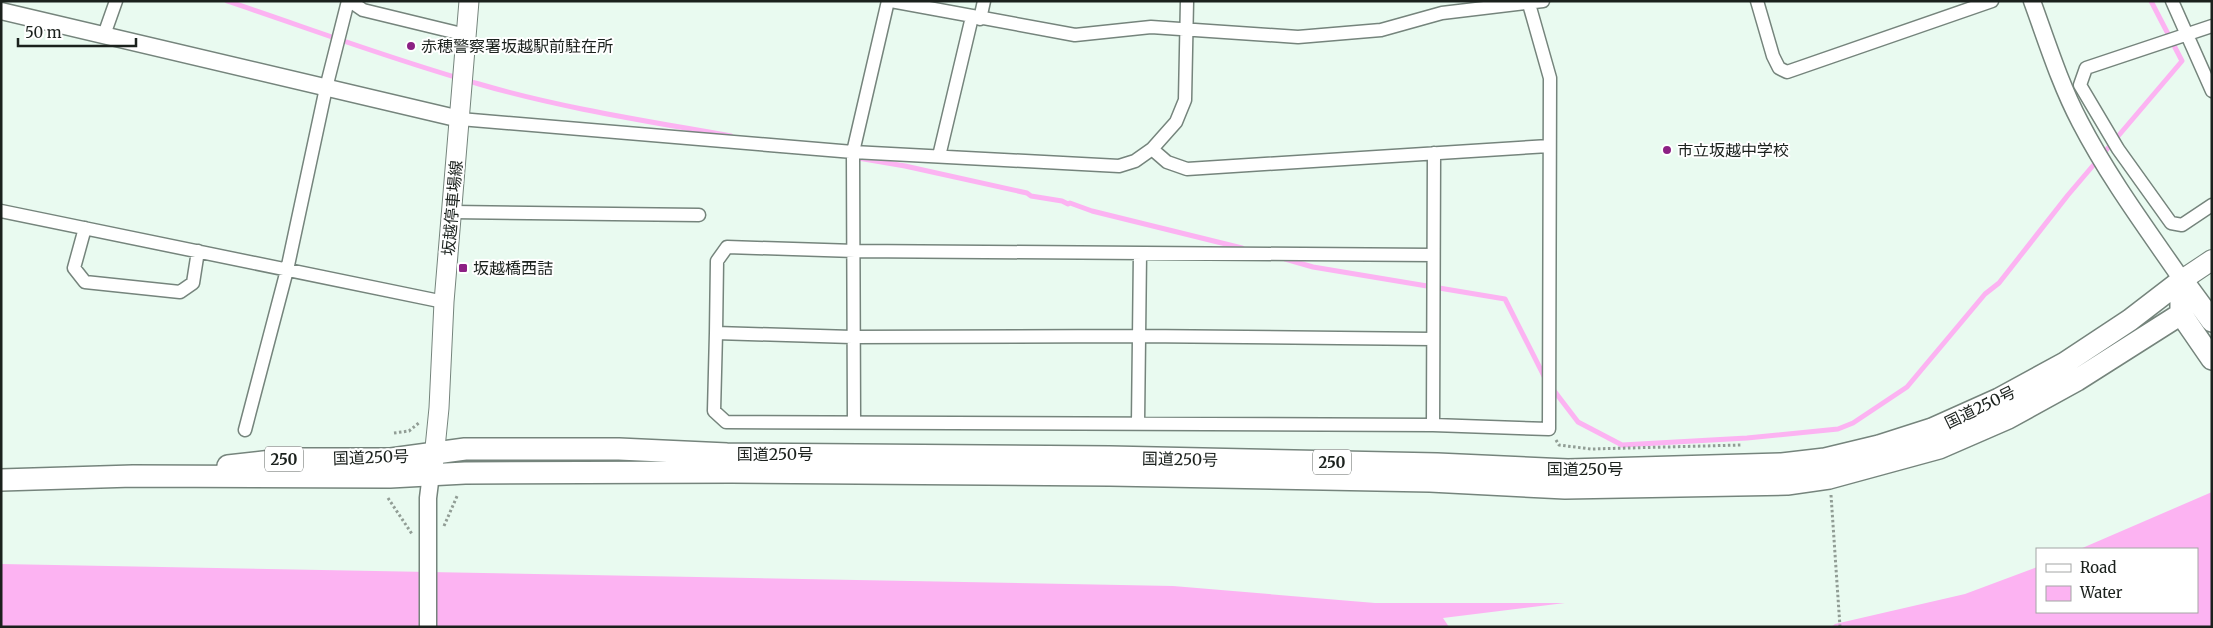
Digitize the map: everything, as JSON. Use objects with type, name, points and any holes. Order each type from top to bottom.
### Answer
[{"type":"highway","points":[[2182,280],[2205,299],[2212,321]]},
{"type":"highway","points":[[2182,280],[2181,314],[2206,351]]},
{"type":"highway","name":"国道250号","points":[[133,476],[288,459],[390,459],[465,448],[619,449],[727,454],[1120,457],[1427,464],[1568,470],[1782,464],[1825,459],[1879,446],[1932,429],[1998,399],[2065,363],[2130,320],[2182,280]]},
{"type":"highway","name":"国道250号","points":[[1,480],[133,476],[371,477],[432,474],[732,472],[1120,475],[1430,481],[1565,488],[1787,484],[1828,478],[1939,448],[2008,418],[2076,380],[2181,314]]},
{"type":"main road","name":"坂越停車場線","points":[[432,474],[436,452],[444,302],[468,1]]},
{"type":"main road","points":[[2182,280],[2212,260]]},
{"type":"main road","points":[[2181,314],[2205,299]]},
{"type":"street","points":[[104,35],[116,1]]},
{"type":"street","points":[[245,430],[287,270],[326,88],[349,1],[363,10],[466,35]]},
{"type":"street","points":[[854,421],[852,337],[855,251],[853,152],[890,1],[911,3],[976,18],[1075,35],[1151,27],[1298,37],[1381,30],[1473,5],[1530,4],[1544,1]]},
{"type":"street","points":[[939,156],[976,18],[984,1]]},
{"type":"street","points":[[1,11],[460,119],[853,152],[1119,166],[1135,161],[1152,148],[1176,122],[1185,100],[1187,1]]},
{"type":"street","points":[[1757,1],[1773,56],[1779,68],[1787,72],[1992,1]]},
{"type":"street","points":[[2032,1],[2056,66],[2080,122],[2111,175],[2182,280]]},
{"type":"street","points":[[2172,1],[2212,91]]},
{"type":"street","points":[[1433,255],[855,251],[727,247],[717,261],[714,411],[726,422],[854,421],[1433,425],[1549,428],[1550,78],[1530,4]]},
{"type":"street","points":[[2212,26],[2086,68],[2080,85],[2118,149],[2171,222],[2182,225],[2212,204]]},
{"type":"street","points":[[1152,148],[1168,162],[1187,169],[1550,146]]},
{"type":"street","points":[[1433,425],[1434,153]]},
{"type":"street","points":[[1,211],[444,302]]},
{"type":"street","points":[[452,212],[699,215]]},
{"type":"street","points":[[85,228],[74,268],[85,282],[180,292],[193,282],[198,251]]},
{"type":"street","points":[[1138,423],[1140,254]]},
{"type":"street","points":[[716,334],[852,337],[1139,336],[1432,339]]},
{"type":"street","points":[[428,627],[428,498],[432,474]]},
{"type":"path","points":[[394,433],[409,431],[420,424],[424,415]]},
{"type":"path","points":[[1549,428],[1559,445],[1591,449],[1750,446]]},
{"type":"path","points":[[388,498],[412,535],[412,544]]},
{"type":"path","points":[[1832,503],[1840,627]]},
{"type":"water","points":[[2212,492],[2212,627],[1831,627],[1835,624],[1965,594],[2036,567],[2036,613],[2198,613],[2198,548],[2082,548]]},
{"type":"water","points":[[1,564],[1173,586],[1375,603],[1565,603],[1443,618],[1449,627],[1,627]]},
{"type":"waterway","points":[[227,1],[415,65],[510,93],[604,113],[731,136]]},
{"type":"waterway","points":[[1552,388],[1578,422],[1622,445],[1747,438],[1838,429],[1853,423],[1907,387],[1985,294],[1999,283],[2068,195],[2182,61],[2151,1]]},
{"type":"waterway","points":[[858,158],[905,166],[1027,193],[1031,196],[1062,201],[1092,211],[1242,248]]},
{"type":"waterway","points":[[1285,259],[1313,267],[1505,299],[1546,380]]},
{"type":"place","name":"赤穂警察署坂越駅前駐在所","points":[[411,46]]},
{"type":"place","name":"市立坂越中学校","points":[[1667,150]]},
{"type":"place","name":"坂越橋西詰","points":[[463,268]]}]
